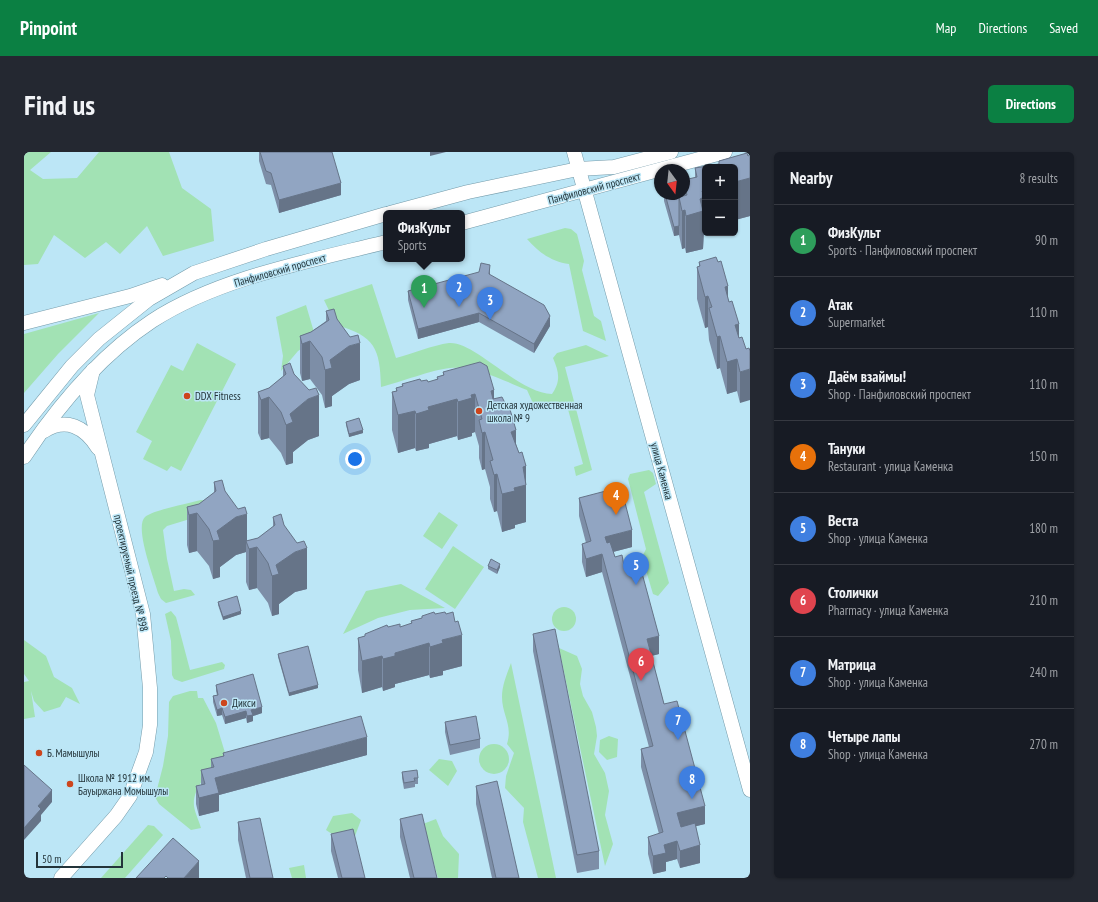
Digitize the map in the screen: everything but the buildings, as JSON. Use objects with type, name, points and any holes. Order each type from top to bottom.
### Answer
[{"type":"main road","name":"улица Каменка","points":[[574,152],[750,790]]},
{"type":"main road","name":"Панфиловский проспект","points":[[401,210],[468,192],[578,169],[614,167],[671,152]]},
{"type":"main road","name":"Панфиловский проспект","points":[[465,222],[725,152]]},
{"type":"main road","name":"Панфиловский проспект","points":[[24,425],[67,372],[99,339],[149,299],[194,273],[266,249],[383,215]]},
{"type":"main road","name":"Панфиловский проспект","points":[[24,457],[40,433],[93,370],[114,350],[153,320],[203,295],[258,274],[383,243]]},
{"type":"main road","points":[[24,323],[130,296],[194,273]]},
{"type":"main road","name":"проектируемый проезд № 898","points":[[61,878],[116,816],[130,796],[146,752],[150,725],[150,688],[143,614],[87,396],[93,370]]},
{"type":"main road","name":"проектируемый проезд № 898","points":[[40,433],[53,425],[72,425],[83,431],[93,440],[103,457]]},
{"type":"green space","points":[[24,152],[51,152],[30,170],[43,179],[77,178],[99,152],[169,152],[182,188],[211,209],[214,241],[163,256],[147,226],[120,254],[106,242],[85,258],[54,235],[38,264],[24,265]]},
{"type":"green space","points":[[565,228],[571,229],[577,234],[584,261],[582,270],[594,316],[601,321],[606,341],[583,331],[569,264],[551,259],[527,239]]},
{"type":"green space","points":[[372,284],[396,358],[443,344],[449,343],[459,345],[471,350],[525,385],[539,391],[552,394],[558,381],[558,372],[553,358],[557,353],[586,345],[609,356],[565,367],[592,470],[576,476],[574,467],[583,464],[566,402],[536,410],[527,390],[490,374],[460,368],[434,371],[381,387],[379,362],[377,353],[373,346],[367,339],[359,334],[336,325],[324,300]]},
{"type":"green space","points":[[306,305],[316,339],[298,351],[281,371],[283,356],[276,317]]},
{"type":"green space","points":[[99,313],[58,354],[24,393],[24,334]]},
{"type":"green space","points":[[197,343],[236,364],[181,471],[171,466],[167,471],[143,459],[152,441],[136,432],[171,365],[183,371]]},
{"type":"green space","points":[[649,470],[653,473],[656,484],[644,492],[669,583],[658,596],[653,594],[642,557],[646,549],[628,479],[630,474]]},
{"type":"green space","points":[[201,500],[208,501],[203,515],[167,526],[163,530],[167,559],[174,591],[184,589],[191,590],[195,595],[166,603],[161,599],[158,593],[149,565],[143,541],[142,523],[145,517],[149,514]]},
{"type":"green space","points":[[439,512],[458,525],[442,549],[423,536]]},
{"type":"green space","points":[[453,546],[484,567],[455,609],[425,589]]},
{"type":"green space","points":[[401,584],[445,608],[410,610],[378,618],[343,634],[366,591]]},
{"type":"green space","points":[[564,607],[573,610],[576,619],[573,628],[564,631],[555,628],[552,619],[555,610]]},
{"type":"green space","points":[[171,611],[176,617],[190,670],[222,662],[225,665],[224,669],[182,682],[174,679],[172,675],[171,641],[165,614]]},
{"type":"green space","points":[[24,640],[46,656],[54,677],[72,688],[80,704],[66,697],[60,707],[44,712],[34,701],[31,691],[35,717],[24,719],[24,682],[29,681],[24,674]]},
{"type":"green space","points":[[559,648],[577,656],[582,669],[580,684],[583,696],[592,712],[596,727],[597,736],[594,754],[605,773],[609,791],[605,815],[613,844],[605,866]]},
{"type":"green space","points":[[511,663],[556,878],[538,878],[523,822],[524,808],[505,788],[506,776],[514,753],[507,744],[509,731],[502,703],[502,693]]},
{"type":"green space","points":[[190,691],[197,691],[198,698],[203,698],[216,723],[226,756],[204,778],[196,792],[194,806],[201,828],[191,830],[159,804],[155,797],[163,766],[168,736],[169,702],[173,696]]},
{"type":"green space","points":[[609,736],[618,739],[617,757],[607,760],[599,752],[600,740]]},
{"type":"green space","points":[[494,744],[505,748],[509,759],[505,770],[494,774],[483,770],[479,759],[483,748]]},
{"type":"green space","points":[[439,759],[452,761],[457,771],[448,786],[429,770]]},
{"type":"green space","points":[[352,813],[361,820],[355,836],[338,838],[326,830],[333,816]]},
{"type":"green space","points":[[436,819],[443,836],[459,854],[458,878],[438,878],[423,824]]},
{"type":"green space","points":[[148,825],[154,826],[163,835],[125,878],[101,878]]},
{"type":"green space","points":[[304,865],[306,878],[292,878],[289,868]]},
{"type":"place","name":"Атак","points":[[459,307]]},
{"type":"place","name":"ФизКульт","points":[[424,308]]},
{"type":"place","name":"Даём взаймы!","points":[[490,320]]},
{"type":"place","name":"DDX Fitness","points":[[187,396]]},
{"type":"place","name":"Детская художественная школа № 9","points":[[479,411]]},
{"type":"place","name":"Тануки","points":[[616,515]]},
{"type":"place","name":"Веста","points":[[636,585]]},
{"type":"place","name":"Столички","points":[[641,681]]},
{"type":"place","name":"Дикси","points":[[224,703]]},
{"type":"place","name":"Матрица","points":[[678,740]]},
{"type":"place","name":"Б. Мамышулы","points":[[39,753]]},
{"type":"place","name":"Школа № 1912 им. Бауыржана Момышулы","points":[[70,784]]},
{"type":"place","name":"Четыре лапы","points":[[692,799]]}]
